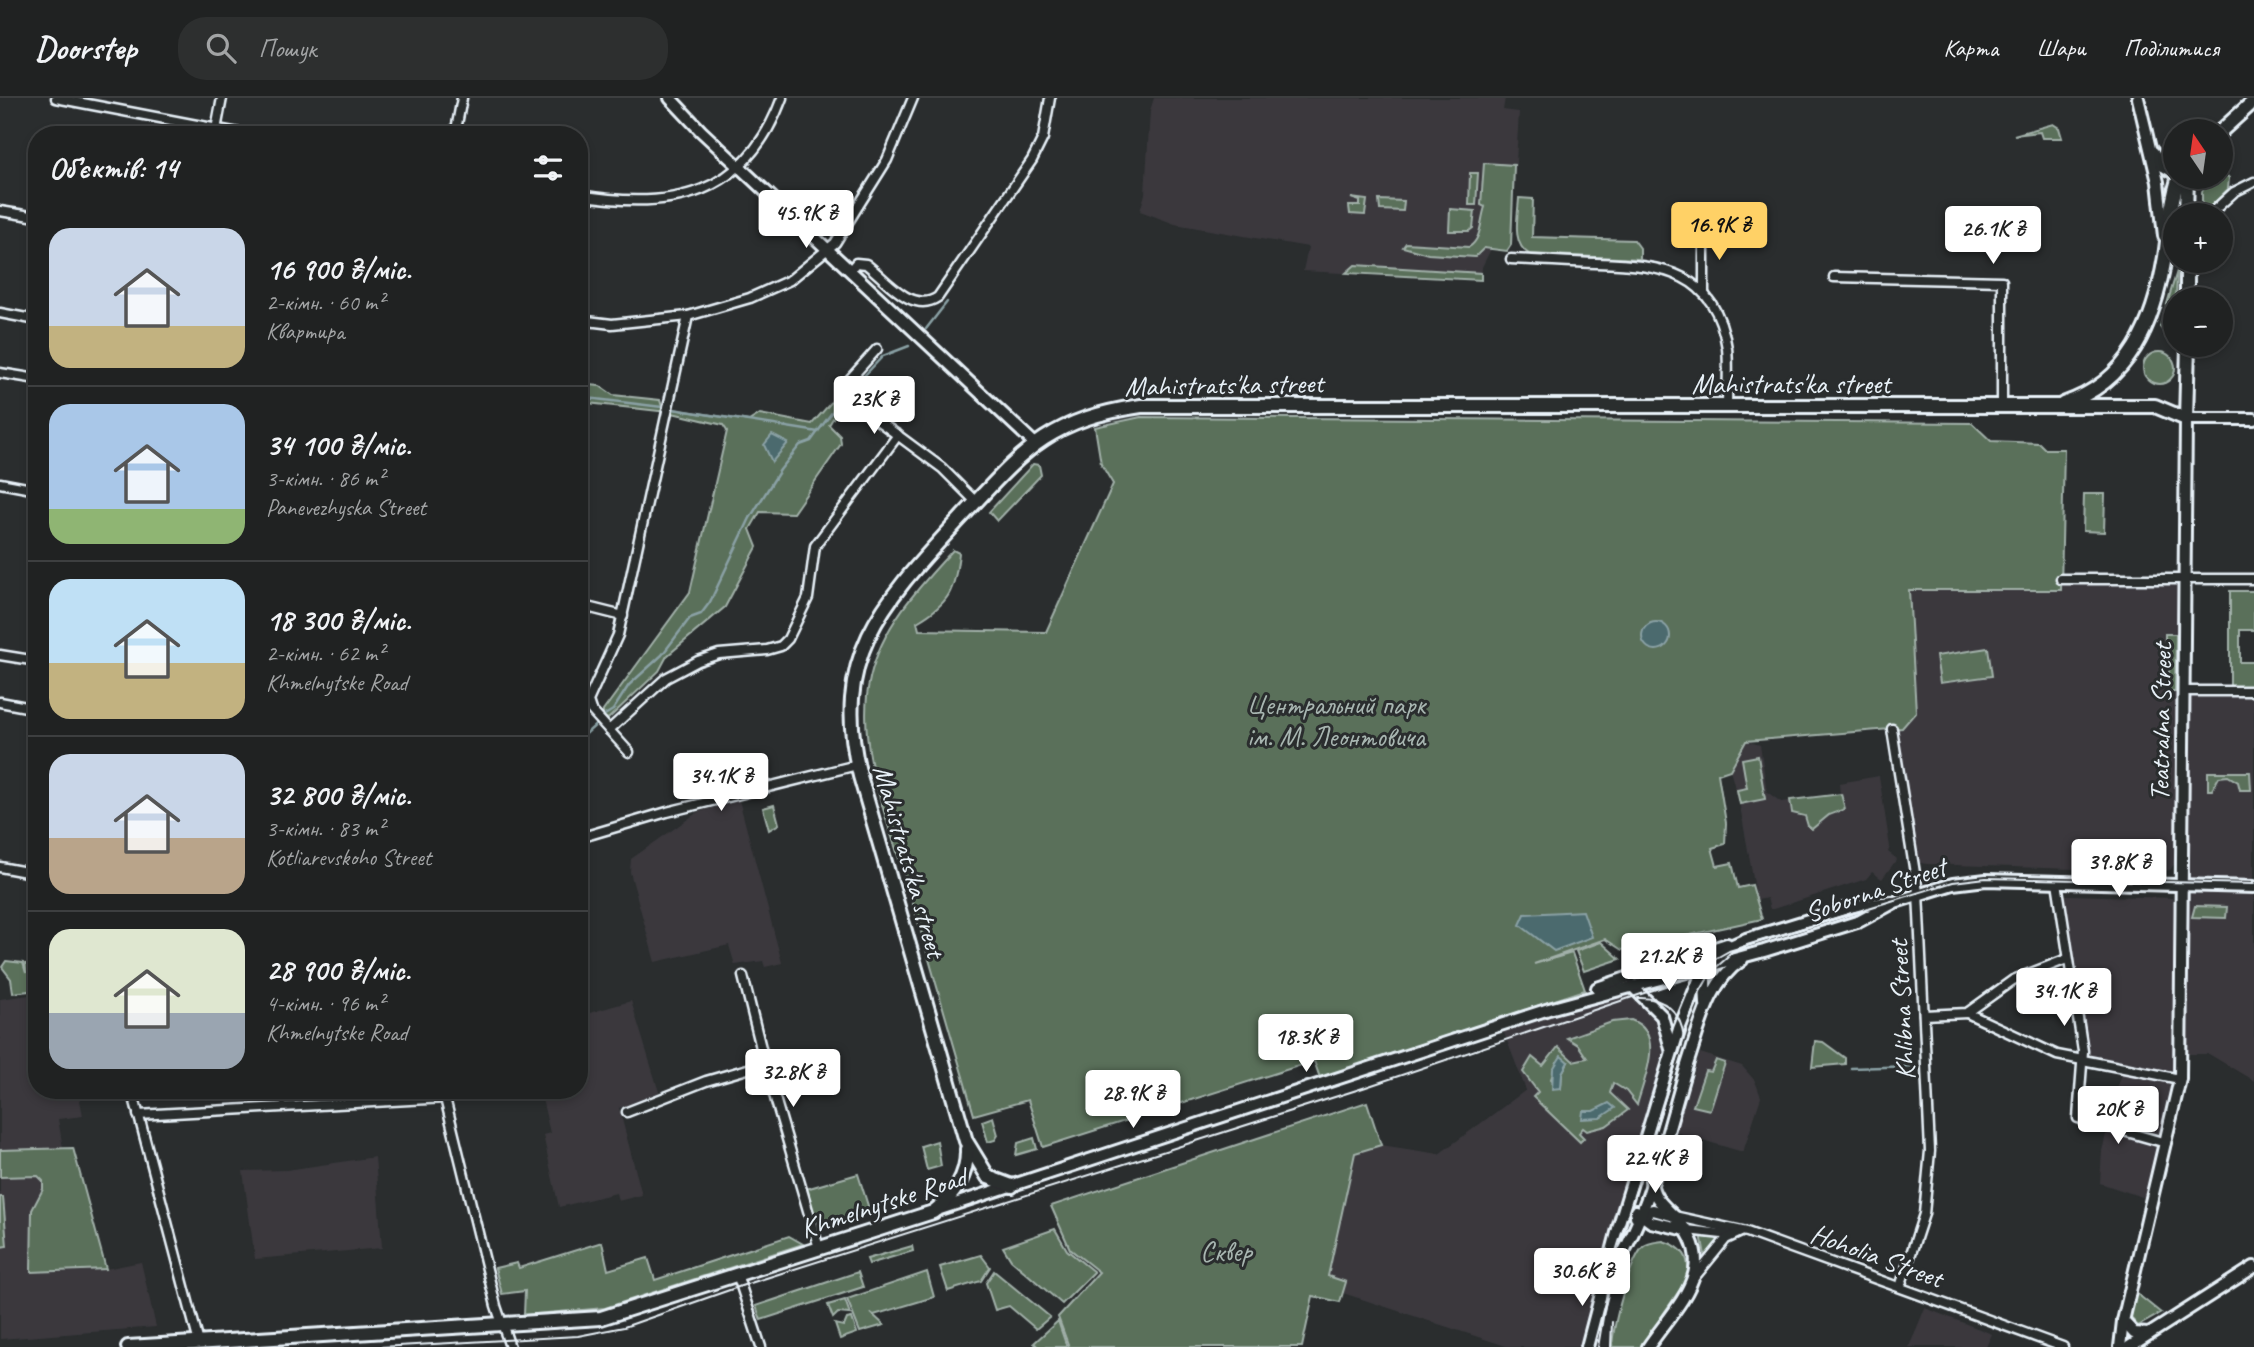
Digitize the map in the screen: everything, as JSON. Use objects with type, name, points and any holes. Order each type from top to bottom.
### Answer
[{"type":"main road","points":[[670,98],[738,166],[1034,443]]},
{"type":"main road","points":[[2138,98],[2157,179],[2163,236]]},
{"type":"main road","points":[[2233,120],[2254,101]]},
{"type":"main road","points":[[2151,150],[2163,166]]},
{"type":"main road","points":[[2157,179],[2163,180]]},
{"type":"main road","points":[[2053,407],[2096,390],[2113,377],[2130,357],[2151,309],[2163,263]]},
{"type":"main road","name":"Teatralna Street","points":[[2120,1347],[2123,1321],[2179,1079],[2188,357]]},
{"type":"main road","name":"Mahistrats'ka street","points":[[966,1141],[857,765],[851,732],[851,701],[859,662],[870,631],[899,585],[1034,443],[1076,420],[1141,406],[2160,407],[2186,423]]},
{"type":"main road","points":[[2186,423],[2254,419]]},
{"type":"main road","name":"Soborna Street","points":[[1764,951],[1860,921],[1895,902],[1974,881],[2254,887]]},
{"type":"main road","points":[[1549,1009],[1587,992],[1746,939],[1854,906],[1895,902]]},
{"type":"main road","points":[[1587,1347],[1619,1225],[1672,1052],[1701,970],[1728,947],[1746,939]]},
{"type":"main road","points":[[1607,1278],[1622,1257],[1633,1231],[1705,1010],[1725,974],[1741,961],[1764,951]]},
{"type":"main road","name":"Khmelnytske Road","points":[[128,1347],[199,1345],[601,1318],[933,1212],[1549,1009],[1764,951]]},
{"type":"main road","points":[[1678,961],[1701,970]]},
{"type":"main road","points":[[1701,970],[1706,988],[1705,1010]]},
{"type":"main road","points":[[1632,986],[1662,1016],[1669,1033],[1672,1052]]},
{"type":"main road","points":[[966,1141],[988,1177],[1012,1186]]},
{"type":"main road","points":[[933,1212],[951,1197],[963,1176],[966,1141]]},
{"type":"main road","points":[[1648,1347],[1695,1278],[1698,1256],[1687,1230],[1655,1196],[1651,1180]]},
{"type":"main road","points":[[1627,1200],[1639,1214],[1651,1222],[1687,1230]]},
{"type":"main road","points":[[1619,1225],[1653,1210],[1674,1216]]},
{"type":"main road","points":[[1633,1231],[1651,1222]]},
{"type":"main road","points":[[2129,1347],[2254,1267]]},
{"type":"main road","points":[[2123,1321],[2134,1333],[2149,1334]]},
{"type":"street","points":[[56,98],[188,126]]},
{"type":"street","points":[[217,126],[222,98]]},
{"type":"street","points":[[457,126],[462,98]]},
{"type":"street","points":[[588,196],[625,202],[660,202],[701,190],[738,166],[765,135],[782,98]]},
{"type":"street","points":[[588,321],[621,324],[688,316],[750,298],[790,280],[829,250],[875,182],[898,137],[913,98]]},
{"type":"street","points":[[850,270],[856,263],[866,264],[916,302],[929,302],[938,297],[1032,160],[1043,138],[1051,98]]},
{"type":"street","points":[[2222,203],[2234,192],[2254,183]]},
{"type":"street","points":[[0,211],[28,216]]},
{"type":"street","points":[[1704,231],[1704,293]]},
{"type":"street","points":[[1511,259],[1642,264],[1687,278],[1704,293],[1716,309],[1727,350],[1727,407]]},
{"type":"street","points":[[1834,277],[2003,281],[2002,408]]},
{"type":"street","points":[[0,313],[28,318]]},
{"type":"street","points":[[629,752],[591,710],[588,701],[599,680],[623,615],[688,316]]},
{"type":"street","points":[[877,349],[841,389],[843,396],[942,468],[976,502]]},
{"type":"street","points":[[0,373],[28,378]]},
{"type":"street","points":[[609,730],[666,678],[698,661],[719,654],[767,650],[781,646],[788,639],[808,598],[815,546],[898,435]]},
{"type":"street","points":[[0,483],[28,488]]},
{"type":"street","points":[[2061,579],[2254,579]]},
{"type":"street","points":[[588,606],[623,615]]},
{"type":"street","points":[[0,654],[28,659]]},
{"type":"street","points":[[2185,691],[2254,691]]},
{"type":"street","points":[[0,702],[28,707]]},
{"type":"street","name":"Khlibna Street","points":[[1892,729],[1919,895],[1929,1172],[1924,1214],[1900,1287]]},
{"type":"street","points":[[588,835],[667,812],[857,765]]},
{"type":"street","points":[[0,867],[28,872]]},
{"type":"street","points":[[2057,882],[2083,1060],[2078,1118],[2166,1143]]},
{"type":"street","points":[[1967,1013],[2013,980],[2067,959]]},
{"type":"street","points":[[743,976],[765,1064],[820,1248]]},
{"type":"street","points":[[1924,1014],[1967,1013],[2057,1055],[2179,1079]]},
{"type":"street","points":[[627,1112],[706,1081],[765,1064]]},
{"type":"street","points":[[134,1099],[199,1345]]},
{"type":"street","points":[[138,1115],[372,1099]]},
{"type":"street","points":[[446,1099],[510,1347]]},
{"type":"street","name":"Hoholia Street","points":[[1674,1216],[1744,1231],[2063,1347]]},
{"type":"street","points":[[1687,1230],[1731,1235],[1744,1231]]},
{"type":"street","points":[[1695,1278],[1731,1235]]},
{"type":"street","points":[[737,1274],[761,1347]]},
{"type":"shaded area","points":[[1154,98],[1505,98],[1503,110],[1519,112],[1511,245],[1507,251],[1491,249],[1482,267],[1481,280],[1303,271],[1308,247],[1175,224],[1140,211],[1145,194],[1150,111]]},
{"type":"shaded area","points":[[2061,579],[2187,579],[2186,691],[2254,691],[2254,1081],[2209,1054],[2188,1054],[2187,1078],[2179,1079],[2178,765],[2177,860],[2170,870],[2157,872],[1914,862],[1892,729],[1902,728],[1916,712],[1909,590],[2060,590]]},
{"type":"shaded area","points":[[1746,741],[1760,745],[1767,792],[1781,802],[1840,794],[1839,783],[1879,776],[1890,847],[1888,852],[1897,859],[1882,879],[1872,872],[1866,879],[1773,909],[1770,909],[1767,898],[1757,900],[1740,806],[1730,770]]},
{"type":"shaded area","points":[[739,800],[782,963],[765,967],[763,961],[735,965],[729,945],[655,962],[630,872],[631,859],[698,812]]},
{"type":"shaded area","points":[[2062,896],[2172,898],[2176,907],[2177,1015],[2175,1070],[2171,1074],[2085,1059]]},
{"type":"shaded area","points":[[1632,986],[1662,1016],[1672,1052],[1587,1347],[1509,1347],[1343,1293],[1346,1282],[1327,1277],[1355,1153],[1381,1145],[1439,1154],[1526,1090],[1501,1025]]},
{"type":"shaded area","points":[[28,995],[28,1099],[80,1099],[83,1116],[58,1119],[63,1148],[73,1148],[106,1269],[141,1262],[156,1327],[0,1339],[0,999]]},
{"type":"shaded area","points":[[631,1001],[659,1092],[619,1108],[642,1195],[618,1201],[616,1193],[559,1207],[543,1135],[550,1133],[542,1099],[588,1099],[588,1013]]},
{"type":"shaded area","points":[[1700,1053],[1742,1066],[1755,1081],[1761,1097],[1743,1152],[1675,1132]]},
{"type":"shaded area","points":[[2122,1068],[2179,1079],[2166,1143],[2159,1143],[2145,1198],[2100,1183],[2102,1151]]},
{"type":"shaded area","points":[[375,1157],[382,1248],[255,1259],[243,1171],[287,1170]]},
{"type":"shaded area","points":[[1925,1308],[1992,1334],[1986,1347],[1909,1347]]},
{"type":"green space","points":[[2053,124],[2059,128],[2062,138],[2042,138],[2040,132],[2014,135]]},
{"type":"green space","points":[[1484,163],[1514,165],[1511,245],[1507,251],[1484,248],[1475,257],[1428,254],[1403,247],[1406,243],[1469,247],[1473,244],[1485,207],[1481,205]]},
{"type":"green space","points":[[1470,173],[1478,173],[1476,205],[1469,205]]},
{"type":"green space","points":[[2203,189],[2228,189],[2214,203],[2202,203]]},
{"type":"green space","points":[[1351,198],[1367,200],[1365,215],[1350,214],[1349,206],[1360,206],[1360,201]]},
{"type":"green space","points":[[1519,198],[1533,199],[1532,237],[1634,240],[1640,248],[1640,259],[1529,254],[1523,249],[1518,236]]},
{"type":"green space","points":[[1379,200],[1404,201],[1403,211],[1380,210]]},
{"type":"green space","points":[[1450,209],[1475,211],[1473,228],[1469,231],[1449,231]]},
{"type":"green space","points":[[1355,265],[1481,273],[1481,280],[1346,273]]},
{"type":"green space","points":[[2176,273],[2177,273],[2176,287],[2172,287]]},
{"type":"green space","points":[[2153,353],[2163,353],[2163,357],[2170,357],[2174,362],[2174,374],[2165,383],[2153,383],[2144,374],[2144,362]]},
{"type":"green space","points":[[588,385],[600,386],[613,395],[660,400],[662,407],[749,421],[760,414],[812,424],[835,398],[842,403],[829,425],[840,436],[841,444],[793,513],[760,512],[750,529],[757,547],[725,607],[667,656],[659,671],[608,719],[603,716],[603,711],[690,592],[727,431],[723,425],[668,412],[588,403]]},
{"type":"green space","name":"Центральний парк ім. М. Леонтовича","points":[[1141,417],[1972,423],[1991,441],[2039,443],[2045,449],[2064,449],[2061,590],[1909,590],[1916,712],[1902,728],[1746,741],[1730,770],[1718,774],[1726,823],[1725,844],[1712,848],[1717,866],[1732,863],[1738,888],[1752,885],[1762,919],[1622,950],[1605,939],[1534,964],[1572,953],[1585,990],[1320,1078],[1314,1061],[1043,1147],[1028,1100],[974,1115],[876,786],[870,758],[866,704],[876,659],[892,625],[915,593],[953,550],[959,553],[953,586],[944,602],[917,622],[919,630],[1046,632],[1113,484],[1101,464],[1095,427]]},
{"type":"green space","points":[[1033,464],[1039,465],[1041,475],[997,521],[989,512]]},
{"type":"green space","points":[[2084,494],[2105,494],[2104,532],[2083,531]]},
{"type":"green space","points":[[2230,591],[2254,591],[2254,630],[2240,630],[2240,662],[2254,662],[2254,688],[2230,688]]},
{"type":"green space","points":[[2165,634],[2176,634],[2175,692],[2169,692],[2169,656],[2165,655]]},
{"type":"green space","points":[[1988,648],[1992,676],[1940,683],[1936,656]]},
{"type":"green space","points":[[1758,756],[1765,799],[1740,804],[1737,790],[1747,788],[1742,759]]},
{"type":"green space","points":[[2208,772],[2250,772],[2251,790],[2240,790],[2238,782],[2228,776],[2219,777],[2212,790],[2208,790]]},
{"type":"green space","points":[[1841,794],[1845,809],[1829,815],[1812,829],[1805,816],[1792,813],[1790,800]]},
{"type":"green space","points":[[774,805],[779,824],[769,830],[763,808]]},
{"type":"green space","points":[[2195,906],[2227,907],[2226,918],[2192,917]]},
{"type":"green space","points":[[1601,942],[1620,959],[1584,971],[1576,951]]},
{"type":"green space","points":[[6,961],[23,963],[26,973],[25,964],[28,964],[28,991],[13,993],[11,979],[2,967]]},
{"type":"green space","points":[[1631,1020],[1642,1026],[1648,1035],[1650,1046],[1647,1070],[1637,1105],[1626,1091],[1613,1083],[1610,1093],[1628,1110],[1606,1126],[1587,1131],[1583,1128],[1579,1133],[1584,1138],[1580,1142],[1533,1097],[1538,1092],[1523,1072],[1532,1057],[1543,1066],[1558,1047],[1573,1061],[1587,1058],[1578,1045],[1567,1038],[1612,1022]],"holes":[[[1557,1062],[1568,1062],[1562,1073],[1561,1088],[1551,1079]]]},
{"type":"green space","points":[[1815,1041],[1823,1042],[1845,1058],[1845,1064],[1812,1067]]},
{"type":"green space","points":[[1716,1060],[1725,1063],[1710,1110],[1693,1106],[1705,1071],[1711,1072]]},
{"type":"green space","name":"Сквер","points":[[1367,1102],[1381,1145],[1355,1153],[1328,1276],[1346,1282],[1340,1302],[1313,1296],[1302,1347],[1069,1347],[1058,1317],[1099,1272],[1070,1249],[1051,1206]]},
{"type":"green space","points":[[993,1117],[998,1135],[995,1140],[988,1142],[982,1121]]},
{"type":"green space","points":[[1034,1138],[1037,1149],[1016,1155],[1018,1143]]},
{"type":"green space","points":[[937,1141],[941,1166],[927,1170],[921,1146]]},
{"type":"green space","points":[[73,1148],[106,1269],[31,1272],[32,1210],[43,1189],[43,1181],[38,1176],[0,1177],[0,1150]]},
{"type":"green space","points":[[858,1174],[870,1212],[818,1228],[806,1189]]},
{"type":"green space","points":[[0,1197],[3,1197],[7,1246],[0,1247]]},
{"type":"green space","points":[[1055,1229],[1067,1250],[1094,1272],[1062,1304],[1011,1260],[1003,1247]]},
{"type":"green space","points":[[1701,1234],[1723,1237],[1706,1261]]},
{"type":"green space","points":[[789,1236],[803,1244],[605,1308],[524,1315],[525,1291],[502,1294],[495,1268],[517,1263],[519,1268],[602,1242],[608,1270],[648,1258],[655,1280]]},
{"type":"green space","points":[[1663,1241],[1684,1254],[1688,1265],[1687,1279],[1641,1347],[1612,1347],[1615,1325],[1632,1266],[1643,1247],[1652,1242]]},
{"type":"green space","points":[[912,1246],[913,1251],[869,1264],[867,1259]]},
{"type":"green space","points":[[981,1255],[990,1267],[981,1281],[948,1291],[940,1267]]},
{"type":"green space","points":[[994,1271],[1050,1317],[1036,1329],[1009,1306],[995,1310],[986,1283]]},
{"type":"green space","points":[[858,1272],[863,1287],[761,1320],[756,1306]]},
{"type":"green space","points":[[927,1272],[934,1297],[874,1315],[871,1313],[884,1325],[860,1332],[847,1299]]},
{"type":"green space","points":[[2136,1293],[2161,1313],[2138,1326],[2130,1317]]},
{"type":"green space","points":[[845,1300],[850,1314],[838,1313],[833,1318],[828,1305]]},
{"type":"green space","points":[[852,1318],[857,1333],[840,1339],[835,1324],[844,1326],[847,1319]]},
{"type":"green space","points":[[1058,1321],[1067,1347],[1038,1347],[1034,1343]]},
{"type":"water","points":[[772,435],[788,443],[772,462],[764,445]]},
{"type":"water","points":[[1656,622],[1666,626],[1670,636],[1666,646],[1656,650],[1646,646],[1642,636],[1646,626]]},
{"type":"water","points":[[1583,911],[1592,937],[1554,951],[1520,925],[1525,914]]},
{"type":"water","points":[[1561,1056],[1568,1062],[1562,1073],[1561,1088],[1552,1089],[1553,1069]]},
{"type":"water","points":[[1609,1103],[1615,1108],[1600,1118],[1582,1119],[1583,1111],[1593,1111]]},
{"type":"waterway","points":[[926,329],[947,302]]},
{"type":"waterway","points":[[847,394],[883,356],[909,346]]},
{"type":"waterway","points":[[588,398],[662,407]]},
{"type":"waterway","points":[[603,716],[613,710],[629,685],[662,655],[690,618],[701,614],[710,602],[750,518],[780,470],[800,445],[811,441],[841,400]]},
{"type":"waterway","points":[[673,409],[818,432]]},
{"type":"waterway","points":[[588,732],[599,722]]},
{"type":"waterway","points":[[1851,1068],[1915,1066]]},
{"type":"tram line","points":[[380,1347],[578,1336],[624,1327],[741,1286],[1363,1088],[1668,985],[1729,951],[1953,882],[1986,878],[2254,884]]},
{"type":"tram line","points":[[1598,1347],[1612,1264],[1698,995],[1712,971],[1728,957]]},
{"type":"tram line","points":[[1638,998],[1656,1000],[1670,1008],[1679,1021],[1684,1038]]},
{"type":"tram line","points":[[1611,1347],[1612,1322]]}]
